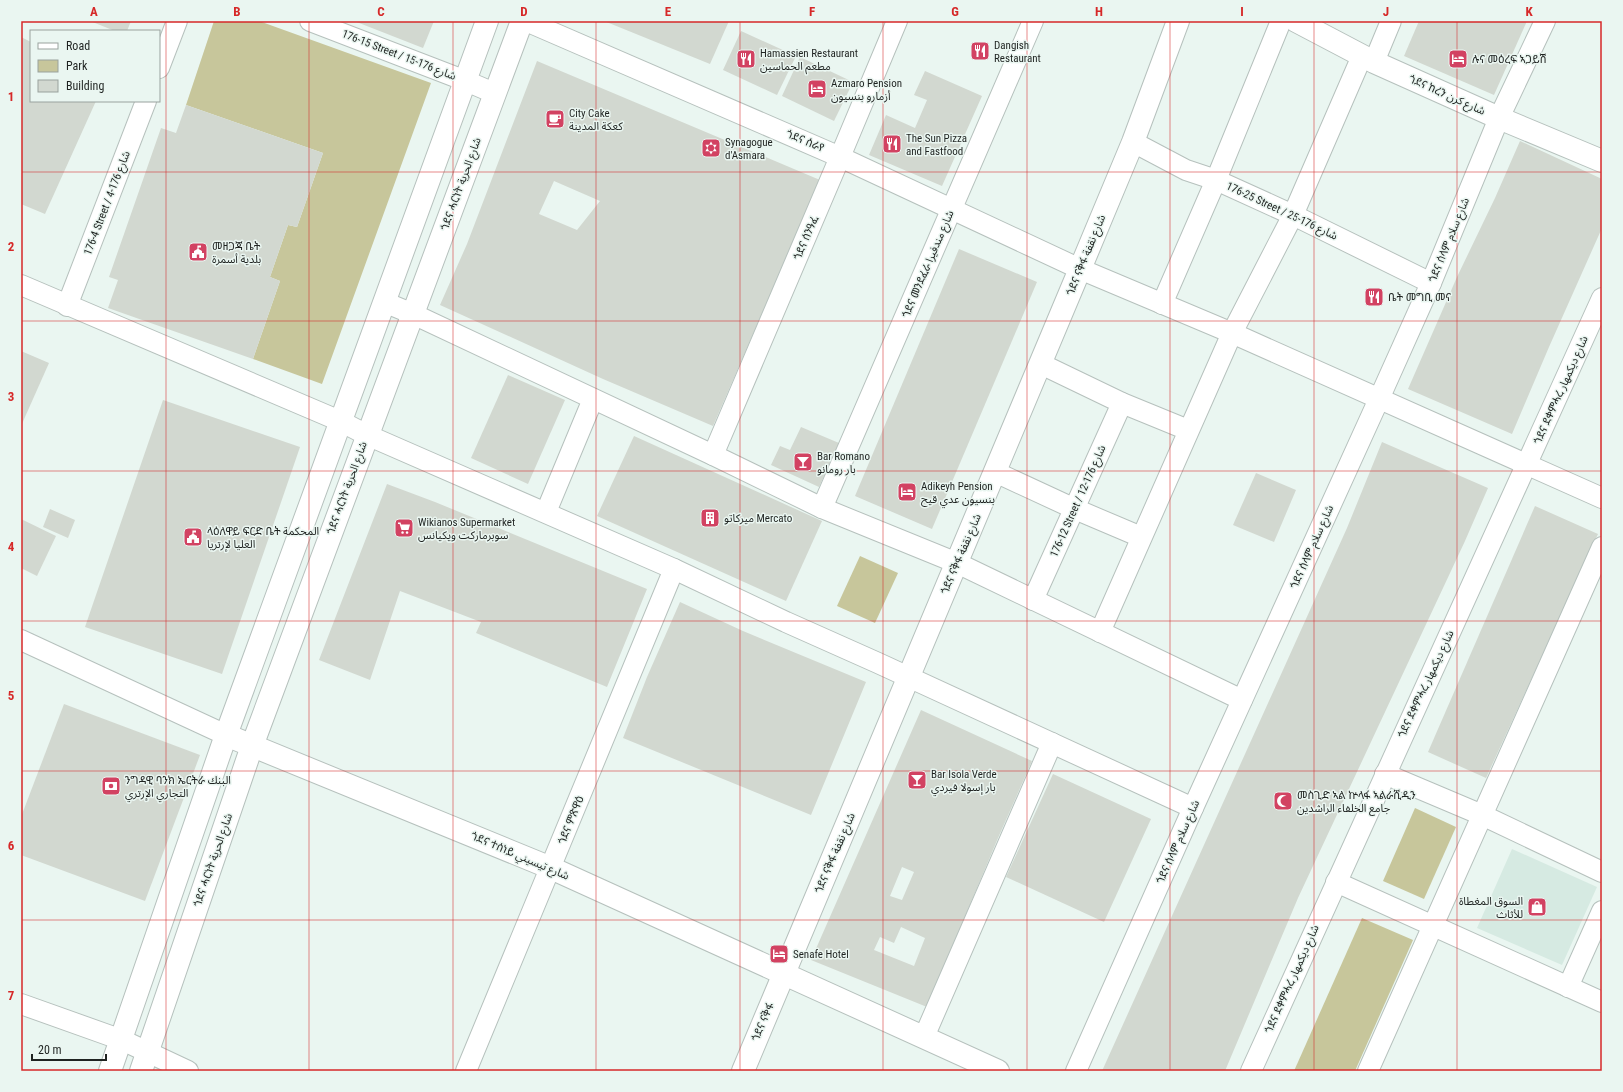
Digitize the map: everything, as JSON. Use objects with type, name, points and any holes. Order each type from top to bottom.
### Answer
[{"type":"main road","points":[[110,1071],[122,1040],[226,735],[487,21]]},
{"type":"main road","name":"ጎደና ሓርነት شارع الحرية","points":[[144,1062],[252,746],[522,21]]},
{"type":"main road","name":"ጎደና ናቅፋ شارع نقفة","points":[[784,974],[1041,364],[1132,142],[1178,21]]},
{"type":"main road","name":"ጎደና ከረን شارع كرن","points":[[1296,21],[1368,59],[1498,118],[1602,161]]},
{"type":"main road","name":"ጎደና ተሰነይ شارع تيسيني","points":[[226,735],[551,868],[998,1071]]},
{"type":"main road","name":"ጎደና ናቅፋ","points":[[743,1071],[784,974]]},
{"type":"street","points":[[160,65],[177,21]]},
{"type":"street","name":"176-15 Street / شارع 176-15","points":[[310,21],[466,80],[494,93]]},
{"type":"street","name":"ጎደና ሰራየ","points":[[526,21],[840,157],[1080,269],[1232,333],[1602,498]]},
{"type":"street","name":"ጎደና ሰንዓፈ","points":[[713,454],[897,21]]},
{"type":"street","name":"ጎደና መንደፈራ شارع مندفيرا","points":[[822,508],[1033,21]]},
{"type":"street","points":[[1162,304],[1216,180],[1281,21]]},
{"type":"street","points":[[1100,632],[1232,333],[1293,215],[1368,59],[1391,21]]},
{"type":"street","name":"ጎደና ሰላም شارع سلام","points":[[1076,1071],[1193,808],[1431,283],[1498,118],[1545,21]]},
{"type":"street","name":"176-4 Street / شارع 176-4","points":[[67,306],[146,102]]},
{"type":"street","name":"176-25 Street / شارع 176-25","points":[[1132,142],[1186,170],[1216,180],[1293,215],[1431,283]]},
{"type":"street","points":[[21,285],[67,306],[340,421],[367,435],[674,569],[786,622],[1193,808]]},
{"type":"street","name":"ጎደና ደቀምሓረ شارع ديكمهار","points":[[1251,1071],[1602,298]]},
{"type":"street","points":[[384,302],[413,314],[713,454],[822,508],[957,564],[1242,700]]},
{"type":"street","points":[[1041,364],[1122,403],[1188,430]]},
{"type":"street","points":[[546,512],[594,399]]},
{"type":"street","name":"176-12 Street / شارع 176-12","points":[[1033,600],[1122,403]]},
{"type":"street","points":[[995,472],[1075,509],[1141,537]]},
{"type":"street","points":[[1368,1071],[1434,927],[1482,815],[1602,547]]},
{"type":"street","name":"ጎደና ምጽዋዕ","points":[[466,1071],[674,569]]},
{"type":"street","points":[[21,640],[226,735]]},
{"type":"street","points":[[924,1037],[1052,743]]},
{"type":"street","points":[[1385,774],[1482,815],[1602,872]]},
{"type":"street","points":[[1336,882],[1602,1002]]},
{"type":"street","points":[[1568,987],[1602,911]]},
{"type":"street","points":[[21,1004],[122,1040],[144,1062],[188,1071]]},
{"type":"shaded area","name":"السوق المغطاة للأثاث","points":[[1512,849],[1597,887],[1562,965],[1477,928]]},
{"type":"green space","points":[[214,21],[259,21],[431,83],[322,384],[253,359],[280,281],[270,277],[288,225],[297,227],[323,153],[186,105]]},
{"type":"green space","points":[[860,556],[898,573],[875,623],[837,606]]},
{"type":"green space","points":[[1415,808],[1456,827],[1424,899],[1383,881]]},
{"type":"green space","points":[[1362,918],[1413,940],[1355,1071],[1294,1071]]},
{"type":"building","points":[[90,21],[131,21],[127,30],[112,30]]},
{"type":"building","points":[[354,21],[434,21],[423,48]]},
{"type":"building","points":[[604,21],[729,21],[710,64]]},
{"type":"building","points":[[1419,21],[1527,21],[1494,95],[1404,56]]},
{"type":"building","points":[[741,31],[796,56],[777,95],[723,70]]},
{"type":"building","points":[[21,37],[30,42],[30,102],[96,102],[45,214],[21,204]]},
{"type":"building","name":"Azmaro Pension أزمارو بنسيون","points":[[800,57],[853,82],[834,121],[782,96]]},
{"type":"building","points":[[537,61],[820,180],[713,426],[603,379],[440,305],[467,244]],"holes":[[[554,181],[600,201],[577,230],[539,214]]]},
{"type":"building","points":[[925,71],[982,96],[942,186],[869,155],[886,115],[915,128],[927,100],[914,95]]},
{"type":"building","name":"መዘጋጃ ቤት بلدية أسمرة","points":[[186,105],[323,153],[297,227],[288,225],[270,277],[280,281],[253,359],[108,308],[118,280],[109,277],[161,128],[176,133]]},
{"type":"building","points":[[1520,141],[1602,179],[1602,228],[1512,434],[1408,389],[1457,277],[1495,198]]},
{"type":"building","points":[[959,249],[1037,282],[932,529],[855,496]]},
{"type":"building","points":[[21,351],[49,363],[21,426]]},
{"type":"building","points":[[508,375],[565,400],[528,484],[471,458]]},
{"type":"building","name":"ላዕለዋይ ፍርድ ቤት المحكمة العليا لإرتريا","points":[[163,400],[300,447],[222,674],[85,627]]},
{"type":"building","points":[[801,427],[839,443],[819,487],[771,465],[780,446],[790,450]]},
{"type":"building","name":"ميركاتو Mercato","points":[[634,436],[822,521],[786,601],[597,516]]},
{"type":"building","points":[[1382,442],[1488,488],[1465,541],[1298,898],[1225,1071],[1102,1071],[1347,528]]},
{"type":"building","points":[[1256,473],[1296,490],[1274,542],[1233,525]]},
{"type":"building","points":[[387,484],[435,502],[647,589],[607,687],[476,633],[481,622],[400,591],[370,680],[319,660]]},
{"type":"building","points":[[1535,506],[1598,534],[1486,778],[1428,752]]},
{"type":"building","points":[[50,509],[75,520],[68,538],[43,527]]},
{"type":"building","points":[[21,519],[56,536],[37,576],[21,568]]},
{"type":"building","points":[[680,602],[743,631],[866,682],[811,815],[623,738],[647,677]]},
{"type":"building","name":"ንግዳዊ ባንክ ኤርትራ البنك التجاري الإرتري","points":[[64,704],[200,755],[145,901],[21,855],[21,817]]},
{"type":"building","points":[[921,710],[1032,761],[927,1007],[811,960]],"holes":[[[902,867],[914,872],[902,900],[890,896]],[[901,927],[925,938],[914,966],[874,950],[880,937],[894,943]]]},
{"type":"building","points":[[1053,774],[1151,819],[1104,922],[1006,877]]},
{"type":"place","name":"Dangish Restaurant","points":[[980,51]]},
{"type":"place","name":"Hamassien Restaurant مطعم الحماسين","points":[[746,59]]},
{"type":"place","name":"ሉና መዕረፍ ኣጋይሽ","points":[[1458,59]]},
{"type":"place","name":"Azmaro Pension أزمارو بنسيون","points":[[817,89]]},
{"type":"place","name":"City Cake كعكة المدينة","points":[[555,119]]},
{"type":"place","name":"The Sun Pizza and Fastfood","points":[[892,144]]},
{"type":"place","name":"Synagogue d'Asmara","points":[[711,148]]},
{"type":"place","name":"መዘጋጃ ቤት بلدية أسمرة","points":[[198,252]]},
{"type":"place","name":"ቤት መግቢ መና","points":[[1374,297]]},
{"type":"place","name":"Bar Romano بار رومانو","points":[[803,462]]},
{"type":"place","name":"Adikeyh Pension بنسيون عدي قيح","points":[[907,492]]},
{"type":"place","name":"ميركاتو Mercato","points":[[710,518]]},
{"type":"place","name":"Wikianos Supermarket سوبرماركت ويكيانس","points":[[404,528]]},
{"type":"place","name":"ላዕለዋይ ፍርድ ቤት المحكمة العليا لإرتريا","points":[[193,537]]},
{"type":"place","name":"Bar Isola Verde بار إسولا فيردي","points":[[917,780]]},
{"type":"place","name":"ንግዳዊ ባንክ ኤርትራ البنك التجاري الإرتري","points":[[111,786]]},
{"type":"place","name":"መስጊድ ኣል ኵላፋ ኣልራሺዲን جامع الخلفاء الراشدين","points":[[1283,801]]},
{"type":"place","name":"السوق المغطاة للأثاث","points":[[1537,907]]},
{"type":"place","name":"Senafe Hotel","points":[[779,954]]}]
